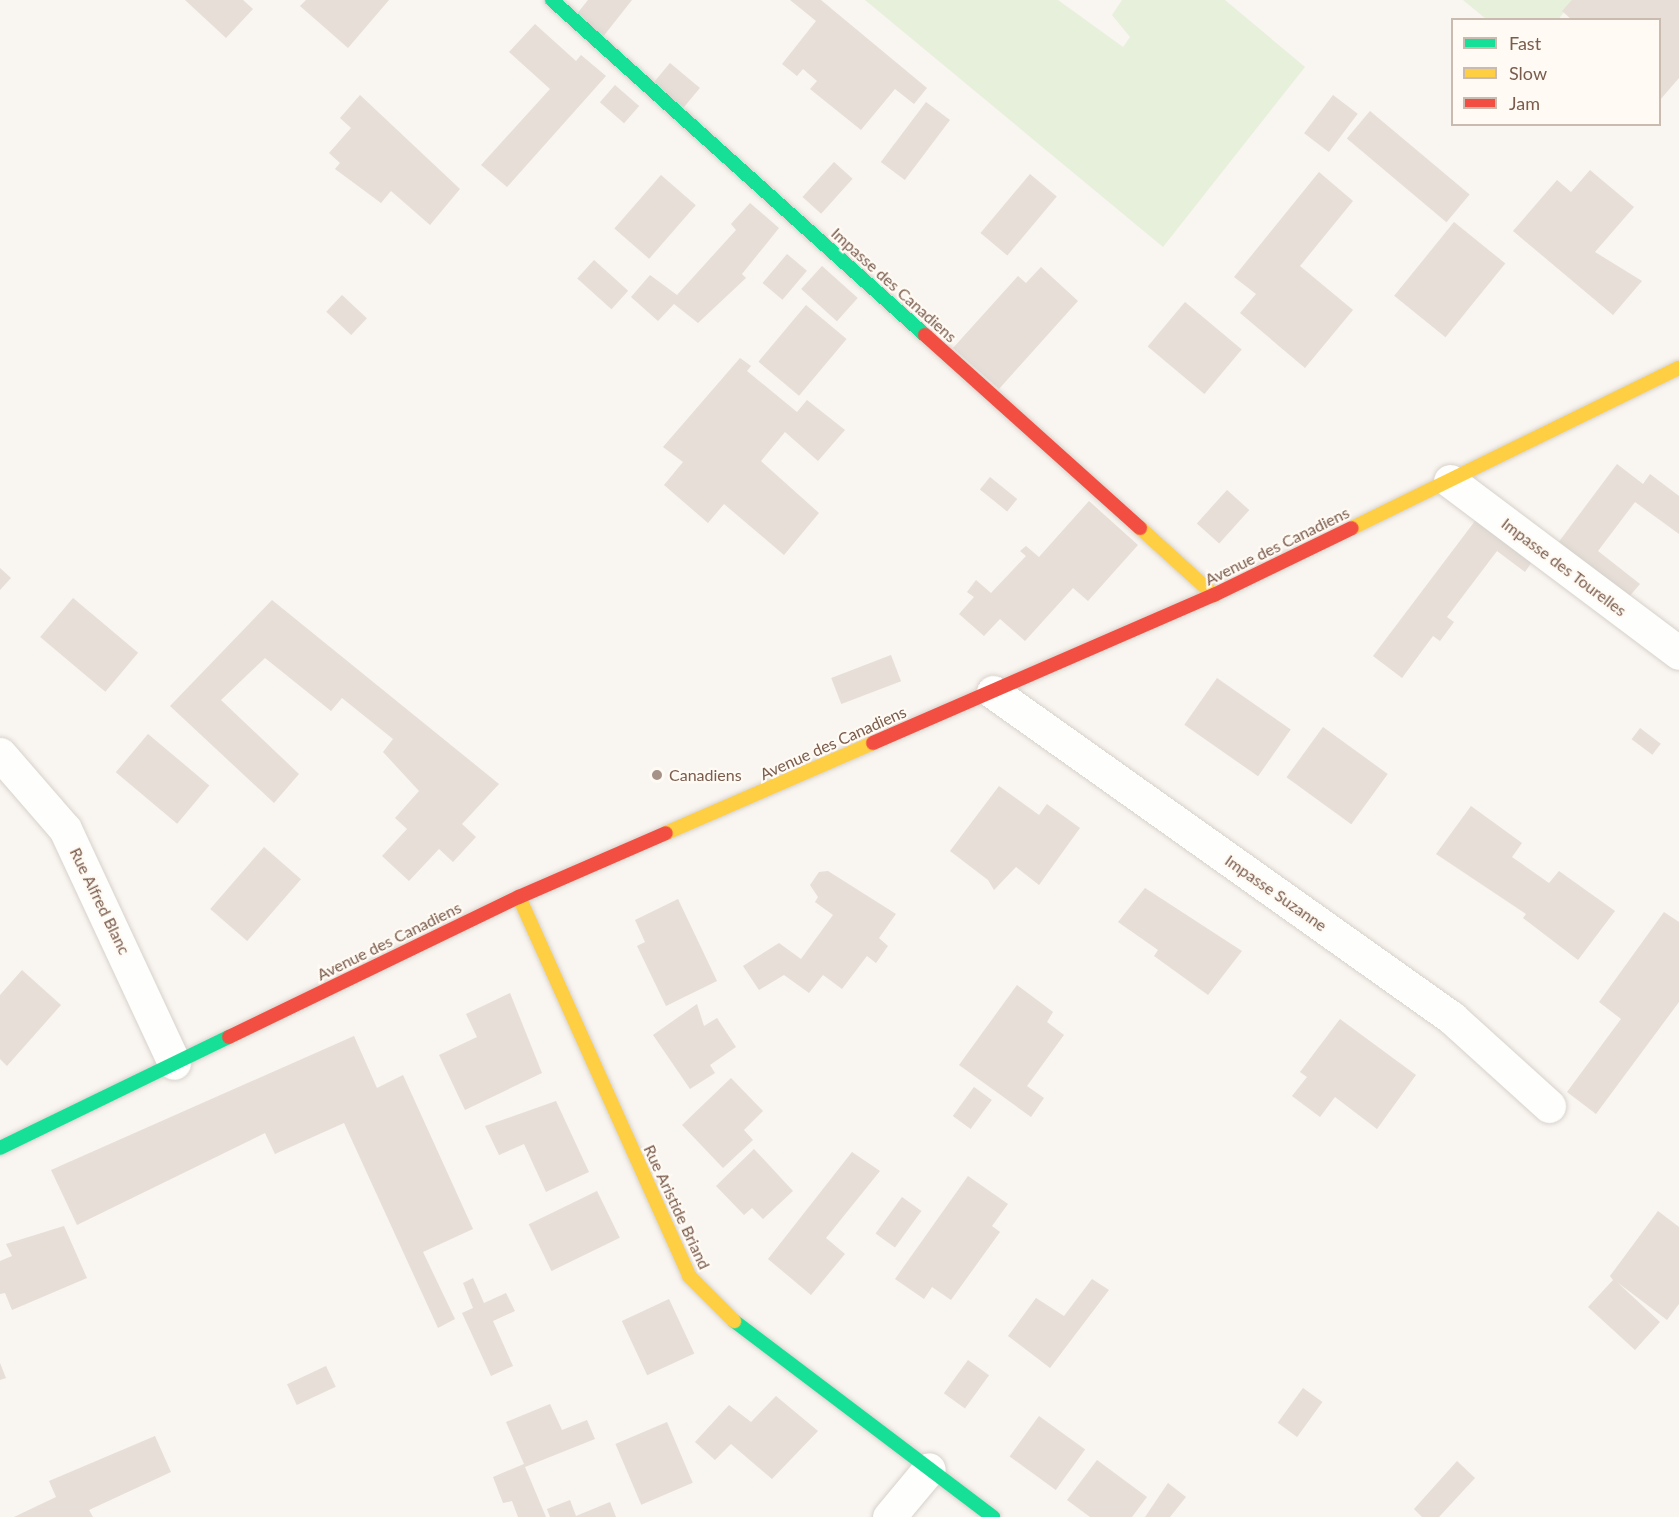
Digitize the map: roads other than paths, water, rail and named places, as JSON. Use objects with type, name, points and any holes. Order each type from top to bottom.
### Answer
[{"type":"street","name":"Impasse des Canadiens","points":[[552,0],[1214,595]]},
{"type":"street","name":"Avenue des Canadiens","points":[[0,1148],[519,897],[1214,595],[1679,368]]},
{"type":"street","name":"Impasse des Tourelles","points":[[1449,481],[1679,653]]},
{"type":"street","name":"Impasse Suzanne","points":[[993,692],[1452,1018],[1549,1106]]},
{"type":"street","name":"Rue Alfred Blanc","points":[[0,754],[65,829],[174,1063]]},
{"type":"street","name":"Rue Aristide Briand","points":[[519,897],[689,1276],[728,1316],[993,1517]]},
{"type":"street","points":[[889,1517],[929,1468]]},
{"type":"place","name":"Canadiens","points":[[657,775]]}]
